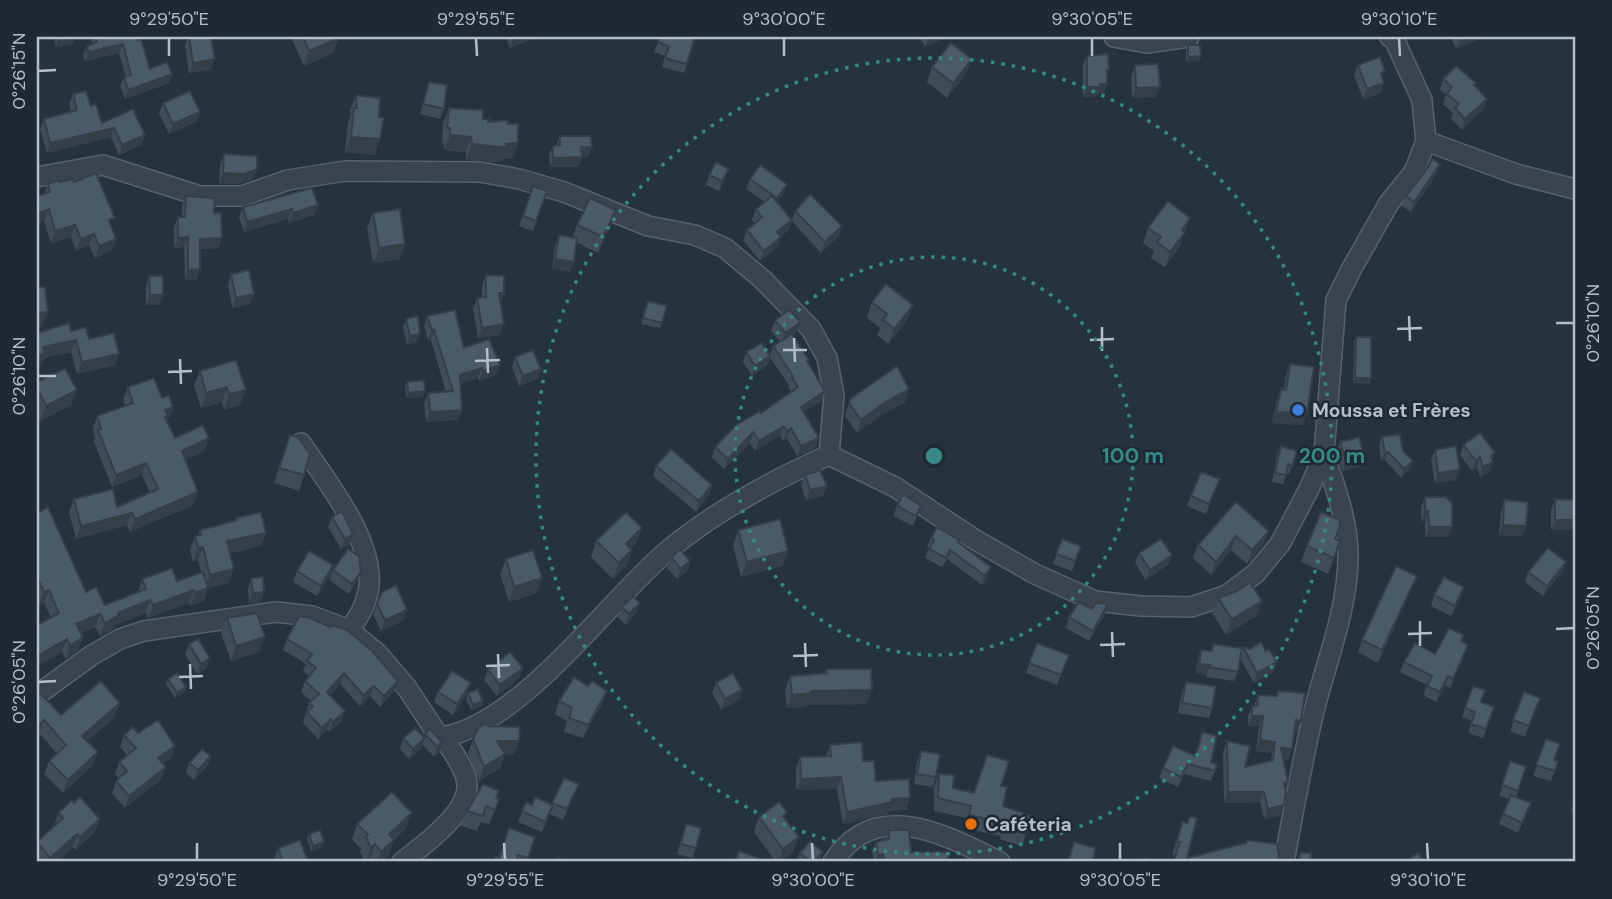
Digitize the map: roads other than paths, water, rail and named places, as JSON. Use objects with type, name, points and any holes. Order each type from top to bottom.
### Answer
[{"type":"street","points":[[1114,37],[1146,43],[1189,37]]},
{"type":"street","points":[[829,455],[895,487],[974,539],[1035,574],[1096,601],[1141,606],[1191,607],[1227,595],[1256,573],[1280,544],[1294,521],[1324,454],[1336,300],[1389,203],[1414,172],[1426,141],[1422,100],[1394,39],[1390,37]]},
{"type":"street","points":[[1426,141],[1517,174],[1575,189]]},
{"type":"street","points":[[37,177],[103,165],[200,196],[243,196],[288,180],[345,171],[480,172],[519,179],[564,192],[648,226],[695,235],[724,248],[762,279],[811,329],[827,358],[834,395],[829,455]]},
{"type":"street","points":[[301,443],[342,504],[360,541],[369,575],[360,616],[349,630]]},
{"type":"street","points":[[1284,862],[1313,715],[1342,609],[1346,580],[1348,552],[1343,517],[1324,454]]},
{"type":"street","points":[[443,737],[481,723],[512,702],[549,670],[663,555],[693,531],[765,487],[829,455]]},
{"type":"street","points":[[37,695],[92,655],[120,639],[144,631],[276,612],[312,616],[349,630],[377,653],[407,688],[436,732],[443,737],[464,773],[467,784],[465,796],[444,826],[402,862]]},
{"type":"street","points":[[833,862],[846,845],[868,829],[896,826],[924,828],[939,833],[1000,862]]},
{"type":"place","name":"Moussa et Frères","points":[[1298,410]]},
{"type":"place","name":"Caféteria","points":[[971,824]]}]
